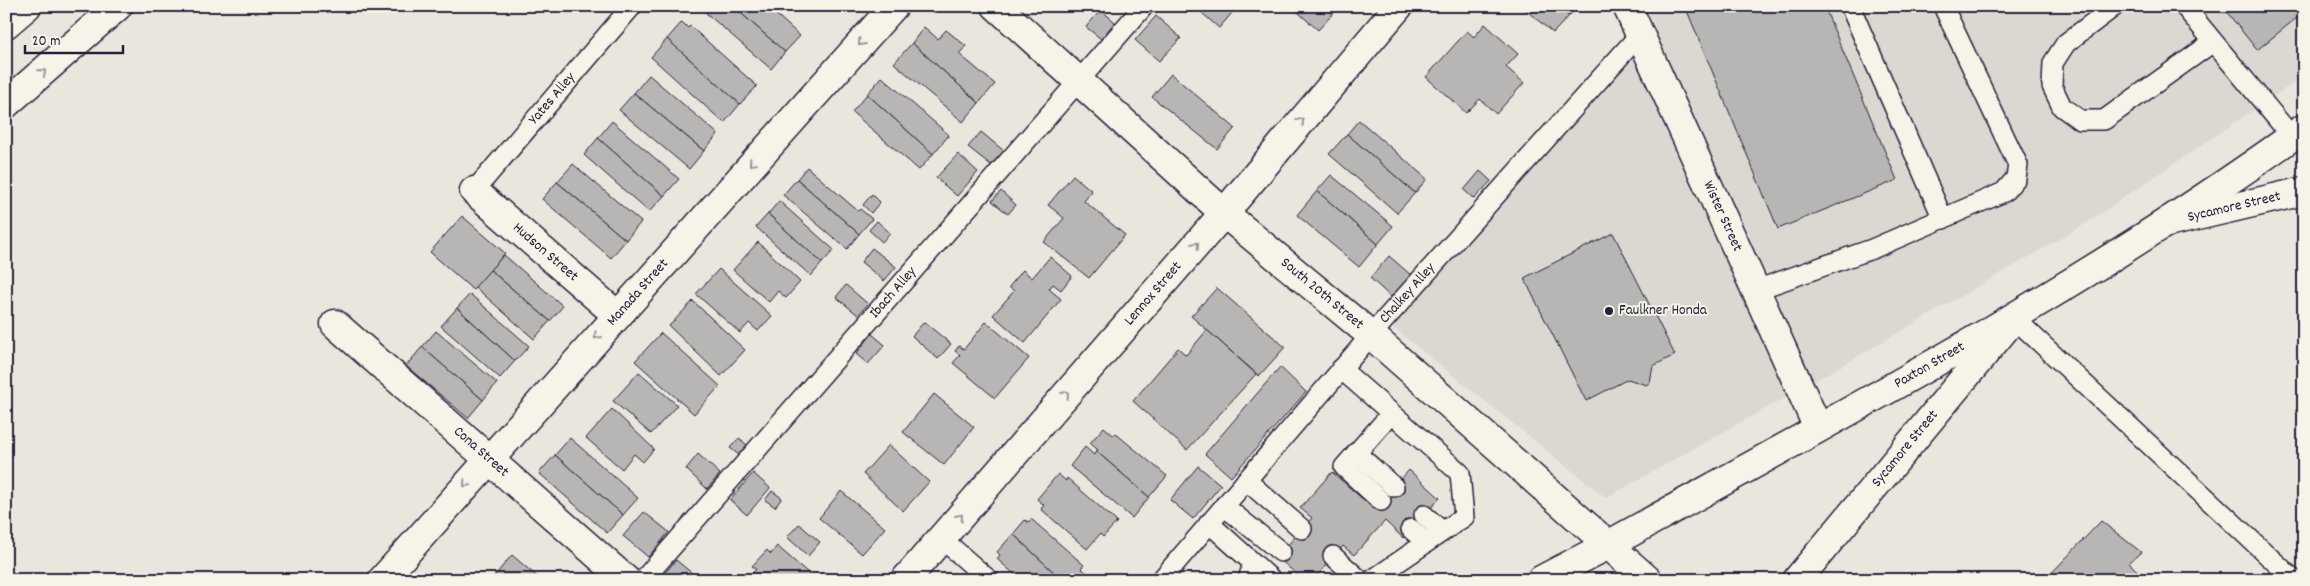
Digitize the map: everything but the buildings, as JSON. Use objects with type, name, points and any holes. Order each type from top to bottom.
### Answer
[{"type":"main road","points":[[6,24],[27,6]]},
{"type":"main road","points":[[6,104],[118,6]]},
{"type":"main road","name":"Manada Street","points":[[382,580],[617,314],[894,6]]},
{"type":"main road","name":"South 20th Street","points":[[996,6],[1224,213],[1371,334],[1648,580]]},
{"type":"main road","name":"Lennox Street","points":[[905,580],[1224,213],[1399,6]]},
{"type":"main road","name":"Wister Street","points":[[1627,6],[1818,428]]},
{"type":"main road","name":"Paxton Street","points":[[1541,580],[1608,545],[2014,318],[2163,224],[2298,132]]},
{"type":"main road","name":"Hudson Street","points":[[474,191],[617,314]]},
{"type":"main road","name":"Sycamore Street","points":[[2163,224],[2304,191]]},
{"type":"main road","name":"Sycamore Street","points":[[1796,580],[2014,318]]},
{"type":"main road","name":"Cona Street","points":[[335,324],[487,460],[626,580]]},
{"type":"lane","name":"Yates Alley","points":[[474,191],[632,6]]},
{"type":"lane","name":"Ibach Alley","points":[[643,580],[1144,6]]},
{"type":"lane","points":[[1850,6],[1943,219]]},
{"type":"lane","points":[[1756,290],[1872,249],[1943,219],[2004,192],[2016,178],[2018,165],[1944,6]]},
{"type":"lane","points":[[2115,6],[2066,43],[2053,63],[2052,86],[2062,107],[2080,120],[2104,120],[2213,42]]},
{"type":"lane","points":[[2184,6],[2213,42],[2298,132]]},
{"type":"lane","name":"Chalkey Alley","points":[[1161,580],[1371,334],[1640,34]]},
{"type":"lane","points":[[2014,318],[2294,580]]},
{"type":"lane","points":[[1333,556],[1373,579],[1464,516],[1460,473],[1341,369]]},
{"type":"lane","points":[[1381,501],[1344,467],[1392,414]]},
{"type":"lane","points":[[1356,453],[1394,487]]},
{"type":"lane","points":[[1246,480],[1302,529]]},
{"type":"lane","points":[[1224,506],[1281,552]]},
{"type":"lane","points":[[1424,514],[1442,531]]},
{"type":"lane","points":[[1209,523],[1250,571],[1272,580]]},
{"type":"lane","points":[[1411,529],[1426,542]]},
{"type":"lane","points":[[941,538],[990,580]]},
{"type":"shaded area","points":[[1646,6],[2304,6],[2304,76],[2082,226],[1829,373],[1606,498],[1390,325],[1655,27]]},
{"type":"place","name":"Faulkner Honda","points":[[1609,311]]}]
